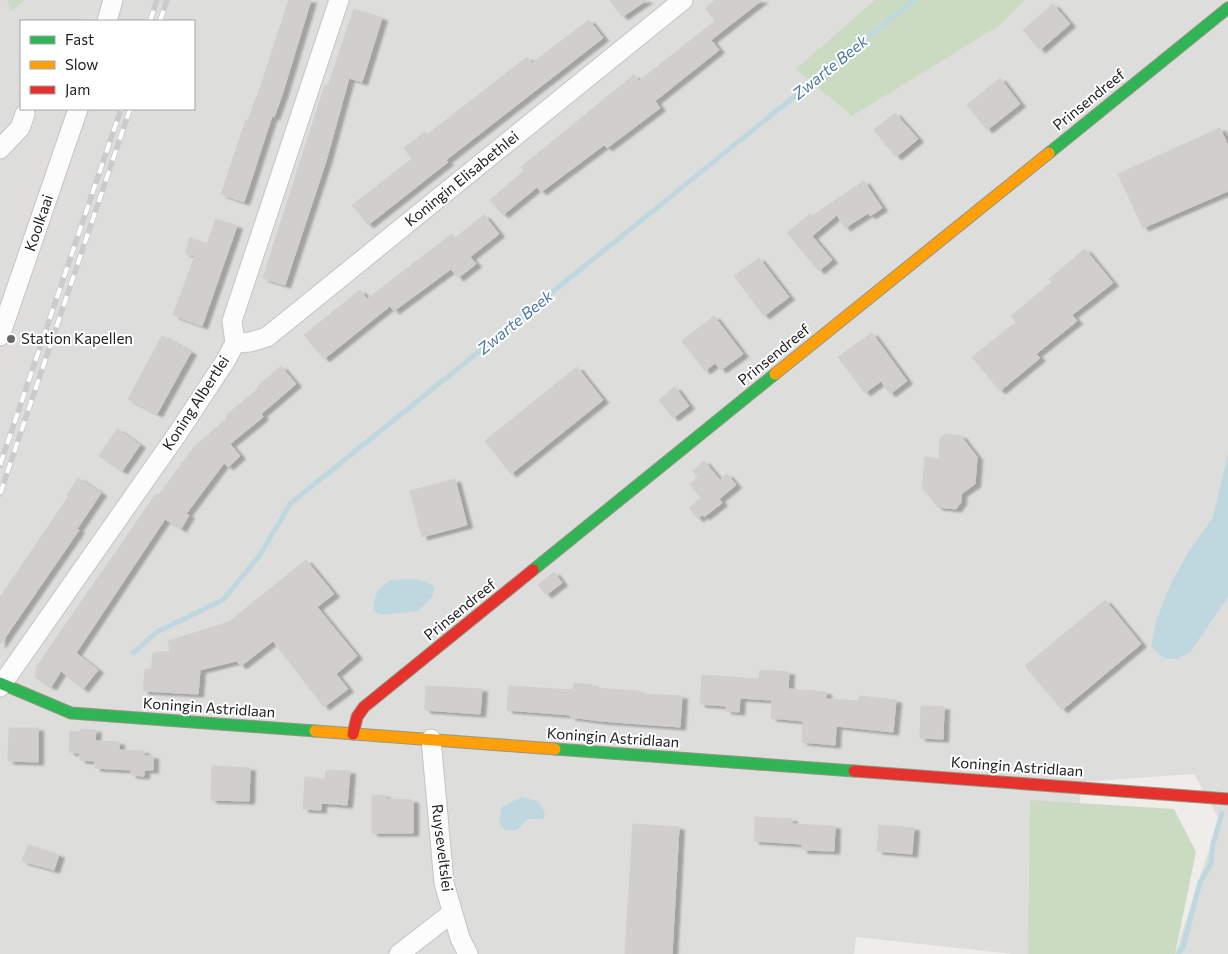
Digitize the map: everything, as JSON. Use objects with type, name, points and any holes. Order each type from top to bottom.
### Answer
[{"type":"street","points":[[107,20],[114,0]]},
{"type":"street","name":"Koning Albertlei","points":[[1,684],[178,433],[226,360],[234,343],[232,321],[339,0]]},
{"type":"street","name":"Koningin Elisabethlei","points":[[234,343],[250,342],[267,337],[683,0]]},
{"type":"street","name":"Prinsendreef","points":[[353,734],[357,717],[364,707],[1228,8]]},
{"type":"street","name":"Koolkaai","points":[[0,336],[78,110]]},
{"type":"street","points":[[0,149],[20,128],[25,114]]},
{"type":"street","name":"Koningin Astridlaan","points":[[1,684],[71,713],[1228,799]]},
{"type":"street","name":"Ruyseveltslei","points":[[431,739],[444,883],[452,913],[468,954]]},
{"type":"street","points":[[399,954],[452,913]]},
{"type":"shaded area","points":[[0,0],[1228,0],[1228,954],[1175,954],[1219,819],[1194,774],[1081,782],[1072,954],[1013,954],[856,937],[854,954],[0,954]]},
{"type":"shaded area","points":[[89,0],[107,2],[100,20],[82,20]]},
{"type":"shaded area","name":"Station Kapellen","points":[[31,148],[82,165],[0,405],[0,272],[13,235],[3,231]]},
{"type":"green space","points":[[7,0],[25,0],[11,11]]},
{"type":"green space","points":[[875,0],[1025,0],[1000,25],[852,116],[796,69]]},
{"type":"green space","points":[[1030,800],[1174,809],[1196,852],[1175,954],[1028,954]]},
{"type":"water","points":[[1228,454],[1228,597],[1191,651],[1178,659],[1164,658],[1151,647],[1156,621],[1172,581],[1188,553],[1213,517]]},
{"type":"water","points":[[390,580],[425,582],[434,587],[433,596],[418,611],[381,615],[374,611],[375,597],[379,590]]},
{"type":"water","points":[[522,797],[538,801],[545,814],[543,819],[528,819],[517,830],[504,830],[499,822],[501,807]]},
{"type":"building","points":[[289,0],[311,0],[282,95],[274,117],[272,116],[244,202],[221,194],[246,120],[248,120],[261,85]]},
{"type":"building","points":[[610,0],[647,0],[622,17]]},
{"type":"building","points":[[715,0],[762,0],[711,40],[719,50],[655,101],[660,108],[607,148],[604,145],[541,192],[537,187],[503,215],[490,200],[524,171],[521,167],[634,75],[639,81],[715,21],[705,8]]},
{"type":"building","points":[[1053,4],[1070,24],[1040,50],[1023,30]]},
{"type":"building","points":[[354,9],[382,18],[362,82],[349,78],[326,161],[285,285],[263,278],[325,85],[328,86]]},
{"type":"building","points":[[589,20],[603,38],[446,160],[448,162],[368,225],[352,205],[412,159],[404,148],[425,132],[427,135],[527,57],[532,63]]},
{"type":"building","points":[[1000,78],[1020,104],[987,130],[967,105]]},
{"type":"building","points":[[895,113],[918,139],[896,157],[874,130]]},
{"type":"building","points":[[1220,128],[1228,146],[1228,191],[1143,228],[1118,174]]},
{"type":"building","points":[[864,181],[882,208],[870,216],[868,213],[845,228],[837,215],[812,236],[832,260],[819,271],[787,233],[810,214],[812,216]]},
{"type":"building","points":[[484,215],[499,234],[470,257],[476,264],[458,278],[451,269],[394,311],[390,306],[324,359],[304,335],[360,290],[367,299],[452,234],[455,238]]},
{"type":"building","points":[[216,219],[237,226],[202,326],[173,315],[195,256],[185,253],[190,238],[207,244]]},
{"type":"building","points":[[1085,249],[1113,283],[1072,315],[1077,321],[1036,354],[1040,358],[1000,391],[972,357],[1016,322],[1011,316],[1052,282],[1049,279]]},
{"type":"building","points":[[759,258],[789,297],[764,316],[734,276]]},
{"type":"building","points":[[714,316],[743,354],[721,370],[715,363],[705,371],[682,341]]},
{"type":"building","points":[[872,333],[907,381],[890,394],[881,381],[865,393],[838,357]]},
{"type":"building","points":[[162,336],[191,352],[157,414],[128,399]]},
{"type":"building","points":[[281,366],[296,384],[261,414],[263,417],[230,444],[240,456],[228,467],[224,463],[186,514],[189,515],[181,529],[165,519],[76,653],[98,670],[83,689],[61,671],[51,687],[35,677],[36,668],[43,657],[156,494],[158,496],[194,447],[227,418],[225,416],[258,389],[257,387]]},
{"type":"building","points":[[577,367],[603,400],[511,474],[485,441]]},
{"type":"building","points":[[675,387],[689,406],[673,418],[659,400]]},
{"type":"building","points":[[117,429],[140,445],[122,471],[99,456]]},
{"type":"building","points":[[945,434],[961,436],[977,457],[975,484],[961,494],[961,502],[956,509],[938,507],[922,488],[925,457],[939,459],[940,439]]},
{"type":"building","points":[[704,461],[720,480],[727,474],[736,485],[719,499],[722,503],[704,517],[702,515],[698,519],[689,508],[701,498],[690,484],[698,477],[693,471]]},
{"type":"building","points":[[78,478],[101,493],[77,529],[79,530],[0,645],[0,597],[69,496],[67,495]]},
{"type":"building","points":[[455,479],[467,525],[422,537],[410,491]]},
{"type":"building","points":[[306,560],[334,594],[317,607],[357,656],[336,674],[348,689],[324,707],[273,641],[241,666],[236,661],[200,670],[198,694],[143,691],[145,669],[151,670],[153,653],[170,651],[168,641],[229,622]]},
{"type":"building","points":[[554,572],[562,583],[546,595],[538,585]]},
{"type":"building","points":[[1105,600],[1141,644],[1062,710],[1025,666]]},
{"type":"building","points":[[760,670],[789,672],[788,689],[826,692],[826,699],[859,701],[859,696],[896,700],[893,732],[836,726],[835,745],[802,742],[803,721],[771,718],[772,700],[740,698],[739,712],[726,711],[726,706],[700,704],[702,675],[759,679]]},
{"type":"building","points":[[574,683],[593,685],[593,688],[639,691],[639,694],[682,696],[680,727],[601,721],[570,717],[571,715],[507,710],[509,686],[573,690]]},
{"type":"building","points":[[426,686],[482,689],[480,714],[425,710]]},
{"type":"building","points":[[921,706],[944,707],[943,739],[920,738]]},
{"type":"building","points":[[9,728],[38,728],[38,762],[8,761]]},
{"type":"building","points":[[80,729],[96,730],[95,741],[119,742],[119,750],[144,751],[144,756],[153,756],[153,770],[144,770],[144,776],[131,775],[131,770],[95,768],[95,761],[80,760],[80,753],[69,752],[70,731],[80,732]]},
{"type":"building","points":[[212,766],[250,768],[249,801],[211,800]]},
{"type":"building","points":[[326,770],[350,771],[347,805],[321,803],[321,810],[303,809],[305,777],[325,779]]},
{"type":"building","points":[[372,795],[385,795],[385,799],[413,800],[413,833],[372,833]]},
{"type":"building","points":[[755,817],[792,819],[792,824],[835,826],[834,851],[802,850],[802,844],[754,841]]},
{"type":"building","points":[[633,824],[679,827],[672,954],[625,954]]},
{"type":"building","points":[[879,825],[914,828],[912,854],[877,851]]},
{"type":"building","points":[[28,845],[59,855],[54,870],[22,861]]},
{"type":"waterway","name":"Zwarte Beek","points":[[133,653],[157,632],[223,600],[260,555],[290,504],[914,0]]},
{"type":"waterway","points":[[1178,954],[1183,947],[1200,882],[1211,864],[1213,844],[1222,813]]},
{"type":"railway","points":[[150,20],[157,0]]},
{"type":"railway","points":[[160,20],[167,0]]},
{"type":"railway","points":[[0,465],[121,110]]},
{"type":"railway","points":[[0,494],[130,110]]},
{"type":"traffic: fast","points":[[1049,153],[1228,8]]},
{"type":"traffic: fast","points":[[533,570],[775,374]]},
{"type":"traffic: fast","points":[[0,683],[71,713],[315,731]]},
{"type":"traffic: fast","points":[[555,749],[854,771]]},
{"type":"traffic: slow","points":[[775,374],[1049,153]]},
{"type":"traffic: slow","points":[[315,731],[555,749]]},
{"type":"traffic: jam","points":[[353,734],[357,717],[364,707],[533,570]]},
{"type":"traffic: jam","points":[[854,771],[1228,799]]},
{"type":"place","name":"Station Kapellen","points":[[11,339]]}]
